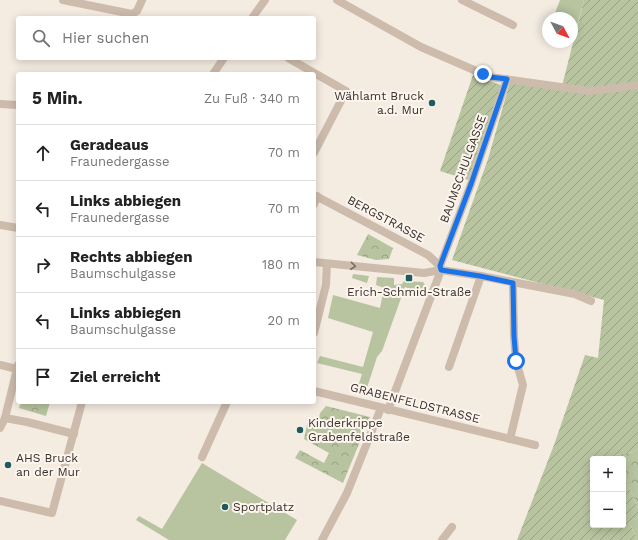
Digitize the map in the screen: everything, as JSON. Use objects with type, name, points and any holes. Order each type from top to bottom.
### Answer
[{"type":"street","points":[[63,0],[132,14],[137,11],[142,0]]},
{"type":"street","points":[[253,16],[265,0]]},
{"type":"street","points":[[338,0],[421,47],[490,77],[589,91],[638,85]]},
{"type":"street","points":[[462,0],[513,25]]},
{"type":"street","points":[[214,72],[223,60]]},
{"type":"street","points":[[292,60],[313,72]]},
{"type":"street","points":[[316,74],[346,91],[316,149]]},
{"type":"street","name":"BAUMSCHULGASSE","points":[[440,268],[507,79]]},
{"type":"street","points":[[0,104],[16,105]]},
{"type":"street","name":"BERGSTRASSE","points":[[316,199],[428,255],[440,268]]},
{"type":"street","points":[[0,225],[16,228]]},
{"type":"street","points":[[316,262],[424,273],[440,268],[575,294],[591,301]]},
{"type":"street","points":[[316,325],[326,285],[327,264]]},
{"type":"street","points":[[322,540],[347,493],[385,409],[440,268]]},
{"type":"street","points":[[449,368],[480,276]]},
{"type":"street","points":[[510,439],[523,385],[516,361],[513,283]]},
{"type":"street","points":[[0,365],[16,367]]},
{"type":"street","points":[[0,428],[5,418],[16,371]]},
{"type":"street","name":"GRABENFELDSTRASSE","points":[[316,392],[535,445]]},
{"type":"street","points":[[0,501],[52,513],[82,404]]},
{"type":"street","points":[[202,456],[226,404]]},
{"type":"street","points":[[5,418],[74,434]]},
{"type":"street","points":[[442,540],[452,527]]},
{"type":"green space","points":[[560,0],[584,0],[578,22],[578,12],[555,12]]},
{"type":"green space","points":[[584,0],[638,0],[638,448],[633,452],[616,456],[590,456],[590,528],[626,528],[626,481],[638,508],[638,517],[629,522],[637,540],[517,540],[554,445],[585,355],[598,358],[604,300],[452,260],[488,159],[510,82],[562,86],[572,48],[578,48],[578,23]]},
{"type":"green space","points":[[473,75],[501,85],[468,180],[440,171]]},
{"type":"green space","points":[[368,234],[393,248],[389,259],[376,260],[357,255]]},
{"type":"green space","points":[[353,274],[369,276],[367,283],[352,278]]},
{"type":"green space","points":[[377,277],[394,278],[394,285],[402,284],[404,281],[423,282],[426,287],[424,294],[405,287],[382,351],[377,357],[366,391],[357,390],[362,374],[317,363],[320,356],[363,367],[373,332],[328,318],[333,295],[380,308],[384,288],[376,285]]},
{"type":"green space","points":[[20,404],[49,404],[46,416],[19,408]]},
{"type":"green space","points":[[326,406],[370,417],[343,483],[295,458],[300,450],[324,463],[329,453],[304,439],[308,420],[318,423],[320,413]]},
{"type":"green space","points":[[638,448],[638,508],[626,481],[626,456],[615,455],[633,452]]},
{"type":"green space","name":"Sportplatz","points":[[202,463],[297,520],[285,540],[169,540],[136,520],[139,516],[162,529]]},
{"type":"green space","points":[[638,517],[638,540],[637,540],[629,522]]},
{"type":"place","name":"Wählamt Bruck a.d. Mur","points":[[432,103]]},
{"type":"place","name":"Erich-Schmid-Straße","points":[[409,278]]},
{"type":"place","name":"Kinderkrippe Grabenfeldstraße","points":[[300,430]]},
{"type":"place","name":"AHS Bruck an der Mur","points":[[8,465]]},
{"type":"place","name":"Sportplatz","points":[[225,507]]},
{"type":"route","points":[[483,74],[490,77],[507,79],[471,184],[440,266],[441,270],[513,283],[516,361]]}]
